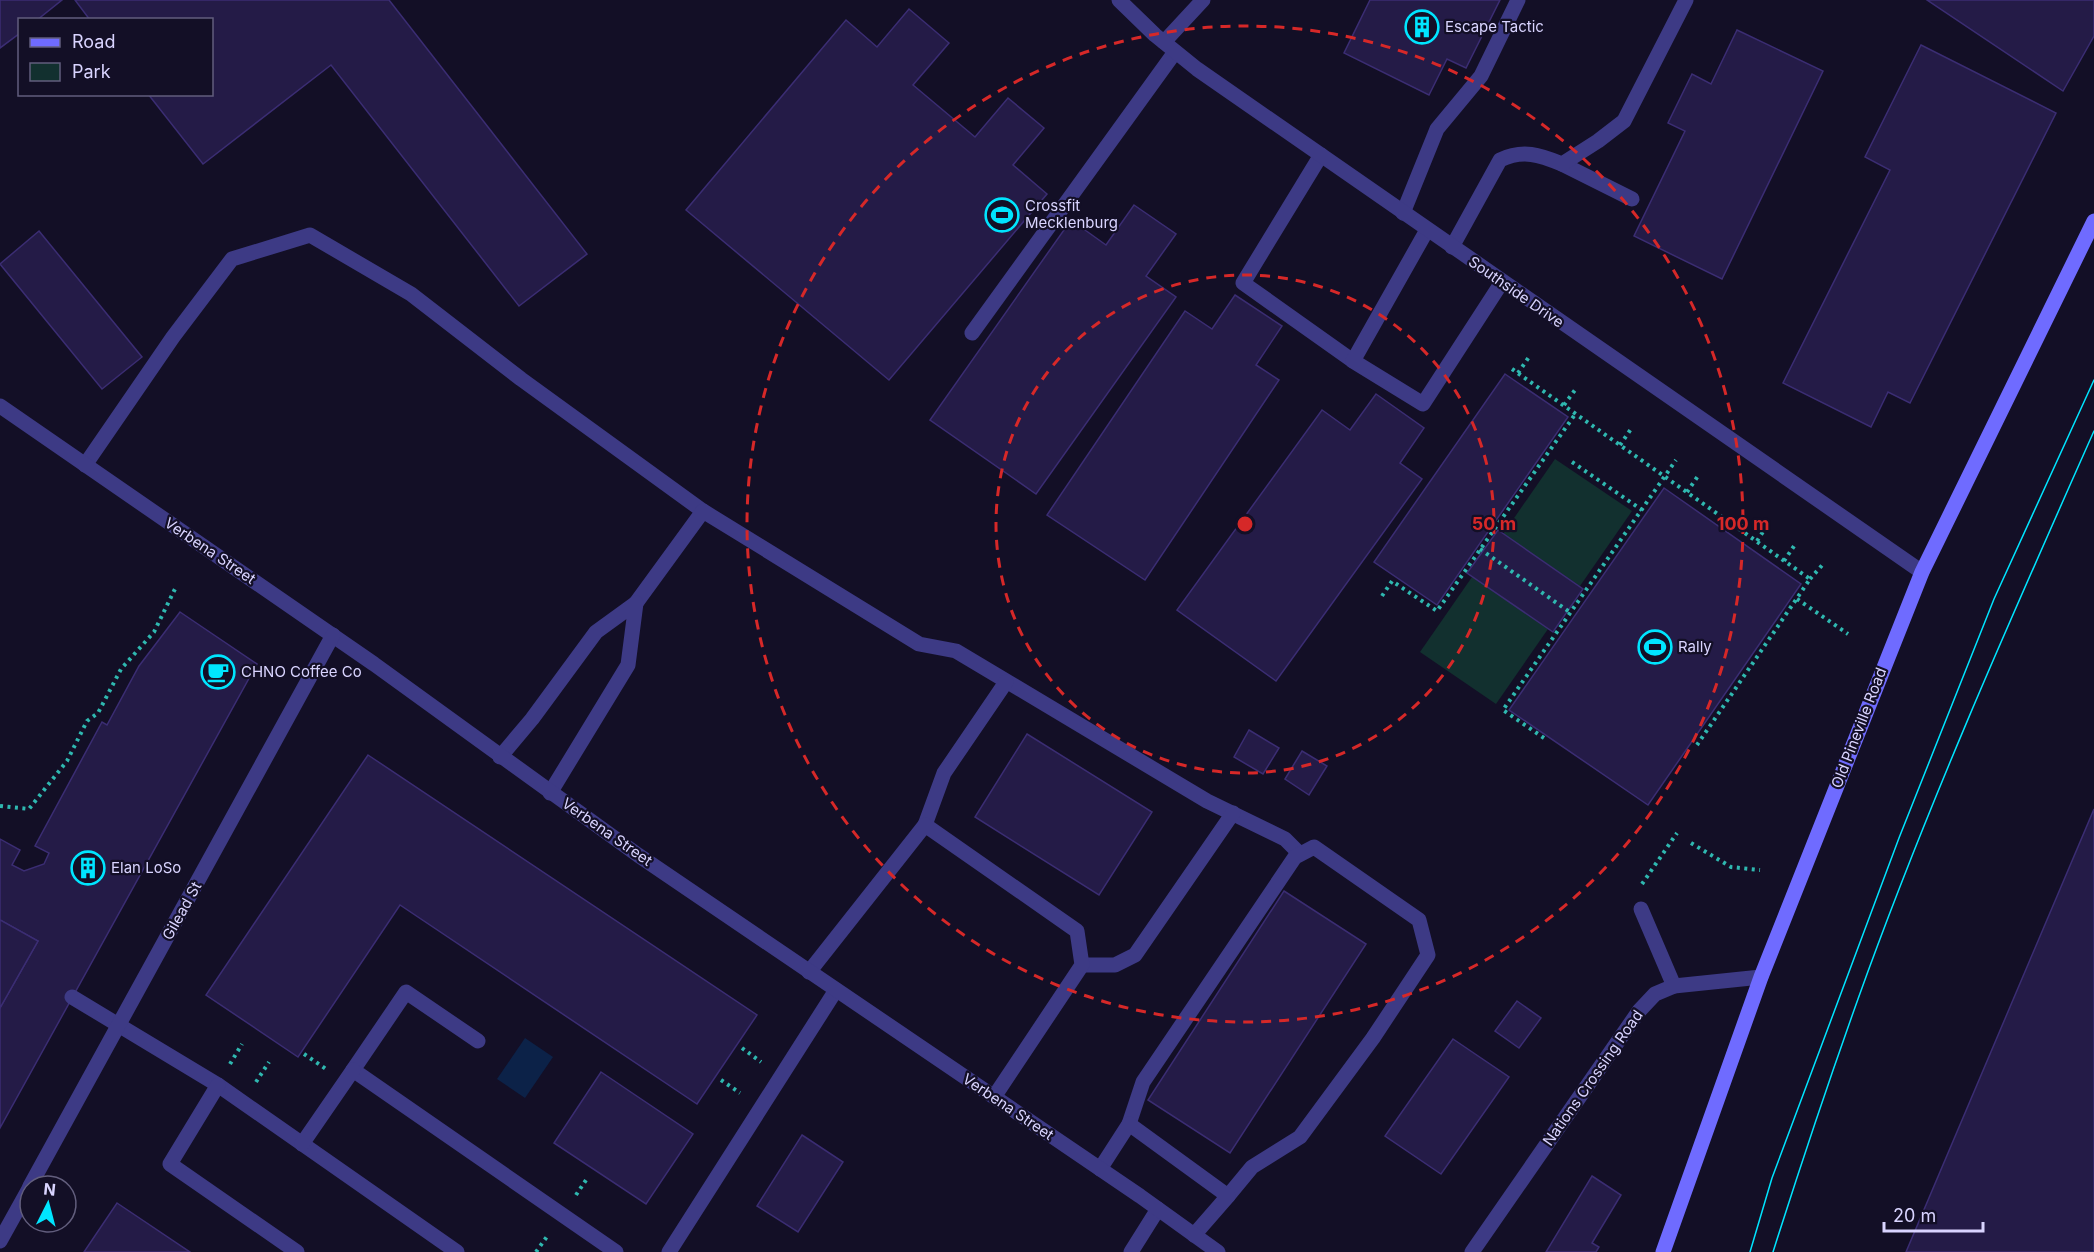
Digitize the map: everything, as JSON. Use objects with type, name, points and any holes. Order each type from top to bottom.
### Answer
[{"type":"street","name":"Southside Drive","points":[[1119,0],[1170,47],[1321,155],[1922,572]]},
{"type":"street","points":[[972,333],[1203,0]]},
{"type":"street","points":[[1403,213],[1437,129],[1481,76],[1518,0]]},
{"type":"street","points":[[1562,164],[1624,121],[1686,0]]},
{"type":"street","points":[[1452,247],[1500,160],[1512,154],[1532,153],[1562,164],[1632,199]]},
{"type":"street","points":[[1321,155],[1243,283],[1353,362],[1423,404],[1502,282]]},
{"type":"street","name":"Old Pineville Road","points":[[1663,1252],[1761,976],[1922,572],[2094,221]]},
{"type":"street","points":[[1353,362],[1427,230]]},
{"type":"street","points":[[85,465],[173,337],[232,259],[310,235],[411,294],[531,386],[703,511],[919,644],[956,651],[1207,801],[1285,839],[1300,854]]},
{"type":"street","name":"Verbena Street","points":[[0,406],[333,635],[550,793],[1218,1252]]},
{"type":"street","points":[[500,757],[532,719],[596,632],[636,603],[703,511]]},
{"type":"street","points":[[550,793],[628,665],[636,603]]},
{"type":"street","name":"Gilead St","points":[[37,1174],[333,635]]},
{"type":"street","points":[[809,972],[926,825],[944,773],[1006,682]]},
{"type":"street","points":[[1082,964],[1116,965],[1135,955],[1233,813]]},
{"type":"street","points":[[926,825],[1077,931],[1082,964],[993,1097]]},
{"type":"street","points":[[1100,1169],[1129,1124],[1143,1082],[1295,857],[1314,847],[1419,920],[1428,955],[1373,1038],[1300,1137],[1252,1167],[1194,1235]]},
{"type":"street","points":[[1641,909],[1674,986]]},
{"type":"street","name":"Nations Crossing Road","points":[[1472,1252],[1639,1011],[1655,994],[1674,986],[1761,976]]},
{"type":"street","points":[[669,1252],[836,990]]},
{"type":"street","points":[[302,1144],[406,992],[478,1041]]},
{"type":"street","points":[[72,997],[218,1085],[457,1252]]},
{"type":"street","points":[[353,1070],[616,1252]]},
{"type":"street","points":[[218,1085],[170,1164],[293,1251]]},
{"type":"street","points":[[1129,1124],[1227,1197]]},
{"type":"street","name":"Gilead St","points":[[0,1241],[18,1208]]},
{"type":"street","points":[[1131,1252],[1158,1209]]},
{"type":"path","points":[[1518,373],[1529,357]]},
{"type":"path","points":[[1512,369],[1810,579]]},
{"type":"path","points":[[1564,405],[1575,390]]},
{"type":"path","points":[[1382,596],[1392,581],[1437,611],[1576,413]]},
{"type":"path","points":[[1620,445],[1632,429]]},
{"type":"path","points":[[1544,738],[1503,710],[1676,460]]},
{"type":"path","points":[[1572,462],[1642,510]]},
{"type":"path","points":[[1687,492],[1698,476]]},
{"type":"path","points":[[1756,541],[1768,524]]},
{"type":"path","points":[[1785,561],[1796,543]]},
{"type":"path","points":[[1480,549],[1571,613]]},
{"type":"path","points":[[1697,745],[1810,579],[1824,563]]},
{"type":"path","points":[[0,806],[29,809],[67,761],[87,721],[98,713],[121,669],[154,632],[175,589]]},
{"type":"path","points":[[1797,599],[1848,634]]},
{"type":"path","points":[[1641,886],[1677,833]]},
{"type":"path","points":[[1692,843],[1731,867],[1760,870]]},
{"type":"green space","points":[[1555,459],[1632,511],[1580,586],[1503,534]]},
{"type":"green space","points":[[1472,577],[1548,629],[1496,704],[1420,652]]},
{"type":"water","points":[[525,1038],[553,1057],[525,1098],[497,1079]]},
{"type":"building","points":[[0,0],[62,0],[40,18],[18,18],[18,34],[0,48]]},
{"type":"building","points":[[75,0],[389,0],[587,254],[519,306],[331,65],[203,164],[150,96],[213,96],[213,18],[88,18]]},
{"type":"building","name":"Escape Tactic","points":[[1370,0],[1500,0],[1466,68],[1447,59],[1429,95],[1344,53]]},
{"type":"building","points":[[1927,0],[2094,0],[2094,36],[2063,91]]},
{"type":"building","points":[[909,9],[949,43],[913,85],[975,137],[1008,98],[1044,128],[1013,165],[1047,194],[889,380],[686,210],[846,20],[877,47]]},
{"type":"building","points":[[1737,30],[1823,71],[1722,279],[1634,236],[1685,131],[1668,123],[1692,74],[1711,84]]},
{"type":"building","points":[[1921,45],[2056,113],[1910,403],[1888,392],[1871,427],[1783,383],[1890,170],[1865,157]]},
{"type":"building","points":[[1134,205],[1176,234],[1146,276],[1176,297],[1036,494],[930,420],[1071,220],[1106,245]]},
{"type":"building","points":[[39,231],[142,357],[102,389],[0,264]]},
{"type":"building","points":[[1235,295],[1282,326],[1256,365],[1279,380],[1145,580],[1047,515],[1185,311],[1212,329]]},
{"type":"building","points":[[1505,374],[1568,417],[1437,605],[1374,562]]},
{"type":"building","points":[[1376,394],[1424,428],[1400,463],[1422,479],[1276,681],[1177,610],[1322,410],[1350,430]]},
{"type":"building","name":"Rally","points":[[1664,488],[1801,584],[1648,805],[1509,710]]},
{"type":"building","points":[[1498,530],[1583,589],[1553,632],[1467,573]]},
{"type":"building","name":"Elan LoSo","points":[[180,612],[257,664],[0,1128],[0,1008],[38,941],[0,920],[0,839],[20,850],[12,865],[24,871],[44,864],[49,853],[35,846],[102,722],[107,725],[139,666]]},
{"type":"building","points":[[1249,730],[1279,748],[1263,774],[1234,757]]},
{"type":"building","points":[[1027,734],[1152,812],[1099,895],[975,817]]},
{"type":"building","points":[[1302,751],[1327,766],[1309,795],[1285,779]]},
{"type":"building","points":[[368,755],[757,1015],[697,1104],[400,905],[298,1057],[206,995]]},
{"type":"building","points":[[2094,809],[2094,1252],[1906,1252]]},
{"type":"building","points":[[1284,891],[1366,944],[1230,1153],[1148,1100]]},
{"type":"building","points":[[0,920],[38,941],[0,1008]]},
{"type":"building","points":[[1517,1001],[1541,1018],[1519,1048],[1495,1031]]},
{"type":"building","points":[[1453,1039],[1509,1077],[1441,1174],[1385,1136]]},
{"type":"building","points":[[601,1072],[693,1134],[646,1204],[554,1143]]},
{"type":"building","points":[[802,1135],[843,1162],[798,1232],[757,1206]]},
{"type":"building","points":[[1592,1176],[1621,1195],[1592,1243],[1599,1247],[1596,1252],[1546,1252]]},
{"type":"building","points":[[117,1203],[190,1252],[84,1252]]},
{"type":"tram line","points":[[1750,1252],[1772,1178],[1899,838],[1994,599],[2094,380]]},
{"type":"tram line","points":[[1773,1252],[1814,1125],[1912,855],[2001,642],[2094,431]]},
{"type":"place","name":"Escape Tactic","points":[[1422,27]]},
{"type":"place","name":"Crossfit Mecklenburg","points":[[1002,215]]},
{"type":"place","name":"Rally","points":[[1655,647]]},
{"type":"place","name":"CHNO Coffee Co","points":[[218,672]]},
{"type":"place","name":"Elan LoSo","points":[[88,868]]}]
